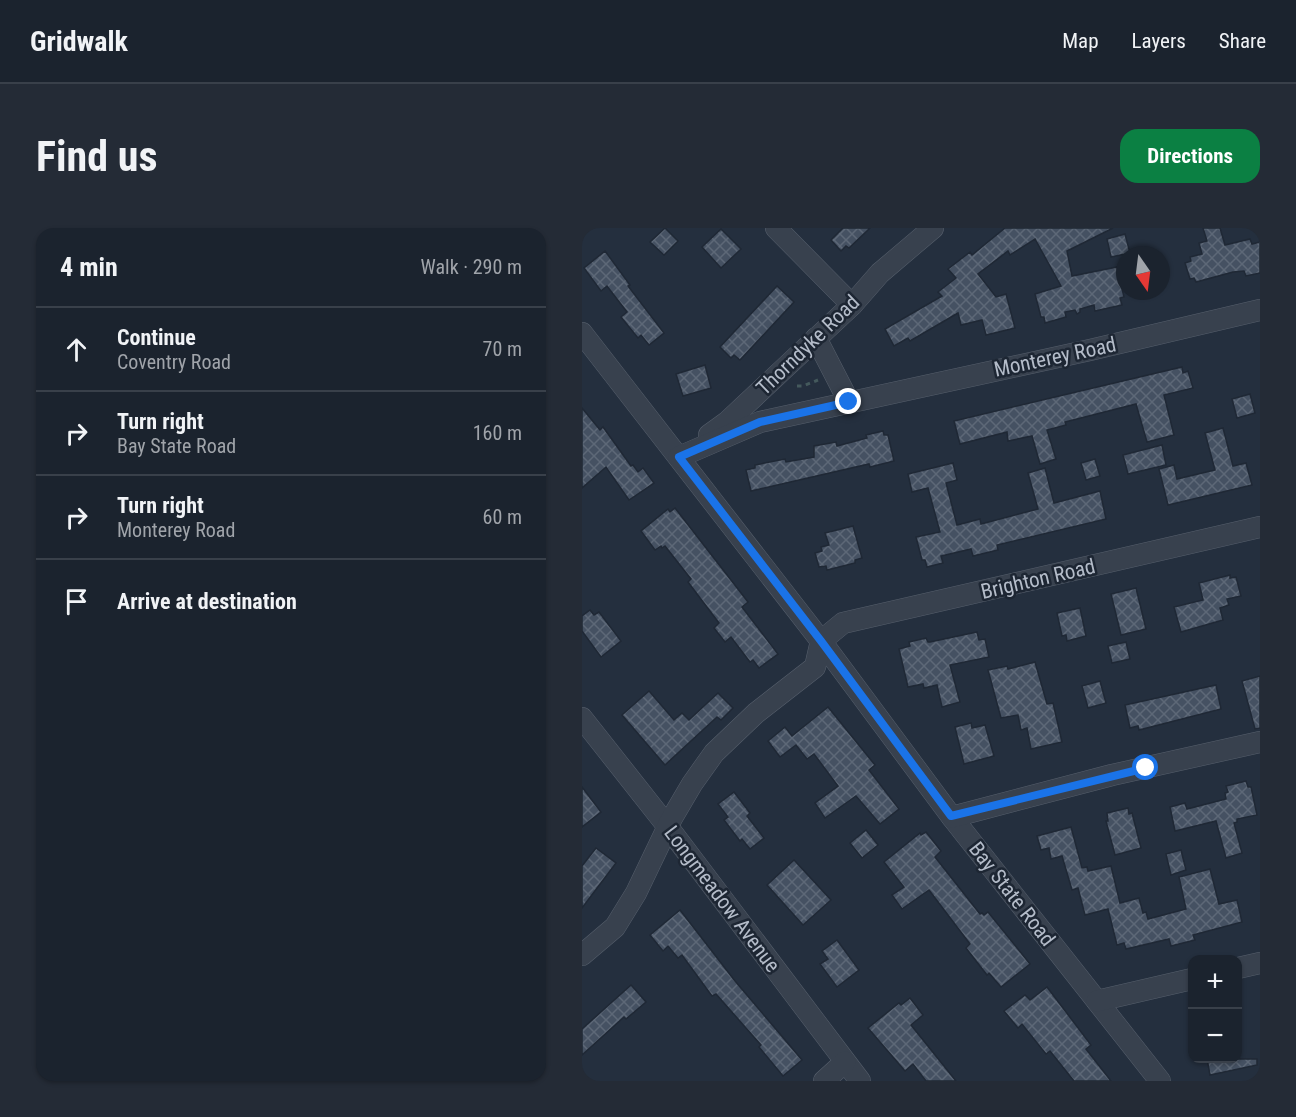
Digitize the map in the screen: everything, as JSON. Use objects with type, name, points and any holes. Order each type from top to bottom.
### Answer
[{"type":"street","points":[[776,228],[852,305]]},
{"type":"street","name":"Thorndyke Road","points":[[679,457],[727,422],[852,305],[880,273],[933,228]]},
{"type":"street","name":"Monterey Road","points":[[679,457],[760,422],[1090,350],[1260,310]]},
{"type":"street","name":"Bay State Road","points":[[582,333],[821,641],[952,816],[1160,1081]]},
{"type":"street","points":[[816,339],[849,402]]},
{"type":"street","name":"Brighton Road","points":[[821,641],[843,624],[1260,527]]},
{"type":"street","points":[[582,955],[615,927],[636,893],[692,784],[714,753],[756,713],[814,667],[821,641]]},
{"type":"street","name":"Longmeadow Avenue","points":[[582,718],[668,827],[860,1081]]},
{"type":"street","points":[[952,816],[1112,775],[1260,742]]},
{"type":"street","points":[[1242,967],[1260,963]]},
{"type":"street","points":[[1097,1001],[1188,980]]},
{"type":"street","points":[[824,1081],[845,1062]]},
{"type":"path","points":[[797,386],[803,386],[822,378]]},
{"type":"building","points":[[665,228],[678,241],[664,255],[650,242]]},
{"type":"building","points":[[843,228],[870,228],[849,248],[846,246],[841,251],[831,240]]},
{"type":"building","points":[[1005,228],[1113,228],[1067,251],[1072,276],[1116,267],[1116,300],[1121,300],[1122,305],[1095,311],[1094,305],[1080,309],[1077,314],[1075,310],[1065,312],[1066,317],[1045,323],[1044,317],[1041,317],[1035,294],[1061,286],[1035,239],[1010,255],[1008,251],[978,274],[996,297],[1006,294],[1015,328],[986,335],[982,320],[961,325],[958,313],[910,341],[908,338],[894,346],[885,329],[942,296],[938,292],[956,278],[948,269],[970,252],[972,255]]},
{"type":"building","points":[[1203,228],[1220,228],[1225,245],[1250,239],[1252,244],[1260,242],[1260,273],[1246,276],[1244,271],[1233,272],[1196,282],[1194,278],[1190,279],[1185,263],[1191,261],[1190,257],[1202,254],[1199,243],[1207,241]]},
{"type":"building","points":[[721,229],[741,249],[721,268],[702,247]]},
{"type":"building","points":[[1125,234],[1128,246],[1116,246],[1116,256],[1111,257],[1107,239]]},
{"type":"building","points":[[605,251],[664,333],[649,345],[641,335],[638,338],[621,317],[627,312],[607,286],[601,291],[584,268]]},
{"type":"building","points":[[777,286],[794,302],[740,360],[734,355],[731,358],[720,347]]},
{"type":"building","points":[[705,365],[711,388],[683,396],[676,374]]},
{"type":"building","points":[[1182,367],[1183,373],[1188,371],[1193,388],[1164,395],[1174,435],[1147,442],[1136,404],[1065,422],[1066,425],[1047,430],[1056,459],[1040,464],[1032,436],[1008,441],[1007,432],[960,444],[954,421]]},
{"type":"building","points":[[1250,394],[1255,413],[1237,418],[1232,399]]},
{"type":"building","points":[[582,408],[600,430],[603,427],[631,466],[633,465],[638,472],[643,468],[654,483],[629,500],[606,467],[582,488]]},
{"type":"building","points":[[1223,428],[1233,466],[1246,463],[1252,485],[1168,505],[1159,469],[1174,465],[1177,479],[1215,470],[1205,433]]},
{"type":"building","points":[[883,431],[884,435],[888,435],[894,461],[870,467],[869,464],[751,491],[746,470],[755,468],[755,465],[785,459],[786,462],[814,457],[814,446],[836,442],[837,446]]},
{"type":"building","points":[[1162,445],[1166,465],[1128,474],[1123,455]]},
{"type":"building","points":[[1095,459],[1100,476],[1086,480],[1081,463]]},
{"type":"building","points":[[953,463],[957,480],[946,483],[957,525],[980,519],[981,524],[1038,509],[1028,473],[1045,468],[1054,503],[1100,491],[1106,519],[997,545],[998,550],[973,556],[971,549],[941,556],[943,563],[927,567],[925,560],[922,560],[916,537],[940,532],[928,488],[912,492],[908,474]]},
{"type":"building","points":[[675,508],[748,602],[742,607],[778,654],[759,668],[753,660],[750,662],[731,637],[725,642],[714,628],[719,623],[688,582],[691,579],[665,546],[655,550],[641,531],[668,509],[670,512]]},
{"type":"building","points":[[853,526],[862,558],[855,560],[855,563],[827,570],[826,566],[819,567],[815,553],[822,551],[821,547],[829,545],[825,533]]},
{"type":"building","points":[[1230,575],[1230,578],[1236,577],[1241,596],[1227,599],[1229,605],[1220,608],[1223,620],[1181,632],[1174,607],[1203,600],[1199,583]]},
{"type":"building","points":[[1136,588],[1146,629],[1121,635],[1111,594]]},
{"type":"building","points":[[1080,608],[1086,636],[1067,641],[1066,635],[1062,636],[1057,613]]},
{"type":"building","points":[[590,610],[594,615],[599,612],[621,641],[601,657],[582,631],[582,616]]},
{"type":"building","points":[[977,632],[979,640],[985,639],[989,657],[950,665],[960,702],[942,707],[937,685],[924,688],[923,684],[908,687],[899,649],[910,646],[909,642],[926,638],[930,642]]},
{"type":"building","points":[[1126,642],[1130,659],[1112,663],[1108,646]]},
{"type":"building","points":[[1035,662],[1047,704],[1053,703],[1062,742],[1031,749],[1027,728],[1021,730],[1018,715],[1001,718],[988,670],[1007,666],[1008,669]]},
{"type":"building","points":[[1260,676],[1260,728],[1255,729],[1242,681]]},
{"type":"building","points":[[1100,681],[1106,703],[1088,708],[1082,686]]},
{"type":"building","points":[[1216,685],[1221,709],[1139,730],[1138,726],[1130,728],[1125,705]]},
{"type":"building","points":[[649,691],[674,720],[682,713],[689,720],[718,693],[733,708],[721,720],[717,717],[665,765],[622,715]]},
{"type":"building","points":[[828,707],[875,765],[869,770],[899,809],[880,824],[856,796],[825,818],[815,803],[838,786],[814,754],[807,759],[796,745],[780,757],[768,741],[785,727],[792,736]]},
{"type":"building","points":[[971,723],[972,728],[985,725],[994,756],[964,764],[955,727]]},
{"type":"building","points":[[1246,781],[1248,787],[1251,787],[1257,815],[1237,819],[1234,823],[1242,853],[1226,858],[1216,821],[1175,831],[1170,807],[1185,803],[1187,809],[1226,799],[1225,793],[1228,792],[1226,786]]},
{"type":"building","points":[[582,787],[601,812],[582,827]]},
{"type":"building","points":[[734,792],[750,813],[747,816],[764,838],[750,849],[742,839],[740,841],[724,820],[728,817],[718,804]]},
{"type":"building","points":[[1128,808],[1129,814],[1132,813],[1141,848],[1115,855],[1106,821],[1108,821],[1107,813]]},
{"type":"building","points":[[1071,827],[1082,868],[1087,867],[1088,871],[1111,866],[1120,903],[1139,898],[1143,913],[1146,912],[1148,919],[1186,909],[1179,877],[1210,869],[1219,904],[1237,900],[1242,922],[1193,935],[1195,940],[1171,946],[1169,939],[1126,949],[1124,943],[1117,945],[1108,909],[1085,915],[1078,888],[1072,890],[1062,856],[1051,859],[1049,848],[1041,850],[1037,836]]},
{"type":"building","points":[[866,830],[878,845],[862,858],[850,843]]},
{"type":"building","points":[[926,832],[941,851],[935,857],[980,914],[984,915],[988,912],[1030,964],[1001,987],[989,973],[987,975],[966,948],[970,944],[929,890],[902,909],[892,895],[904,887],[884,862],[920,833],[921,835]]},
{"type":"building","points":[[596,848],[616,863],[582,908],[582,866]]},
{"type":"building","points":[[1181,850],[1186,870],[1171,875],[1166,854]]},
{"type":"building","points":[[794,860],[831,900],[803,925],[767,885]]},
{"type":"building","points":[[680,910],[735,981],[802,1060],[783,1076],[759,1047],[761,1045],[716,994],[712,996],[682,955],[678,958],[668,946],[663,951],[650,935]]},
{"type":"building","points":[[837,940],[859,970],[837,987],[820,964],[828,959],[822,951]]},
{"type":"building","points":[[631,985],[646,1002],[626,1019],[624,1017],[582,1055],[582,1029]]},
{"type":"building","points":[[1047,987],[1091,1045],[1086,1049],[1111,1081],[1074,1081],[1050,1051],[1046,1054],[1022,1024],[1018,1028],[1004,1011],[1025,995],[1030,1000]]},
{"type":"building","points":[[910,998],[923,1015],[911,1025],[956,1081],[926,1081],[913,1064],[905,1071],[868,1028],[899,1003],[901,1005]]},
{"type":"building","points":[[1242,1059],[1257,1059],[1257,1065],[1210,1075],[1208,1063],[1242,1063]]},
{"type":"route","points":[[849,402],[760,422],[679,457],[821,641],[951,816],[1146,768]]}]
